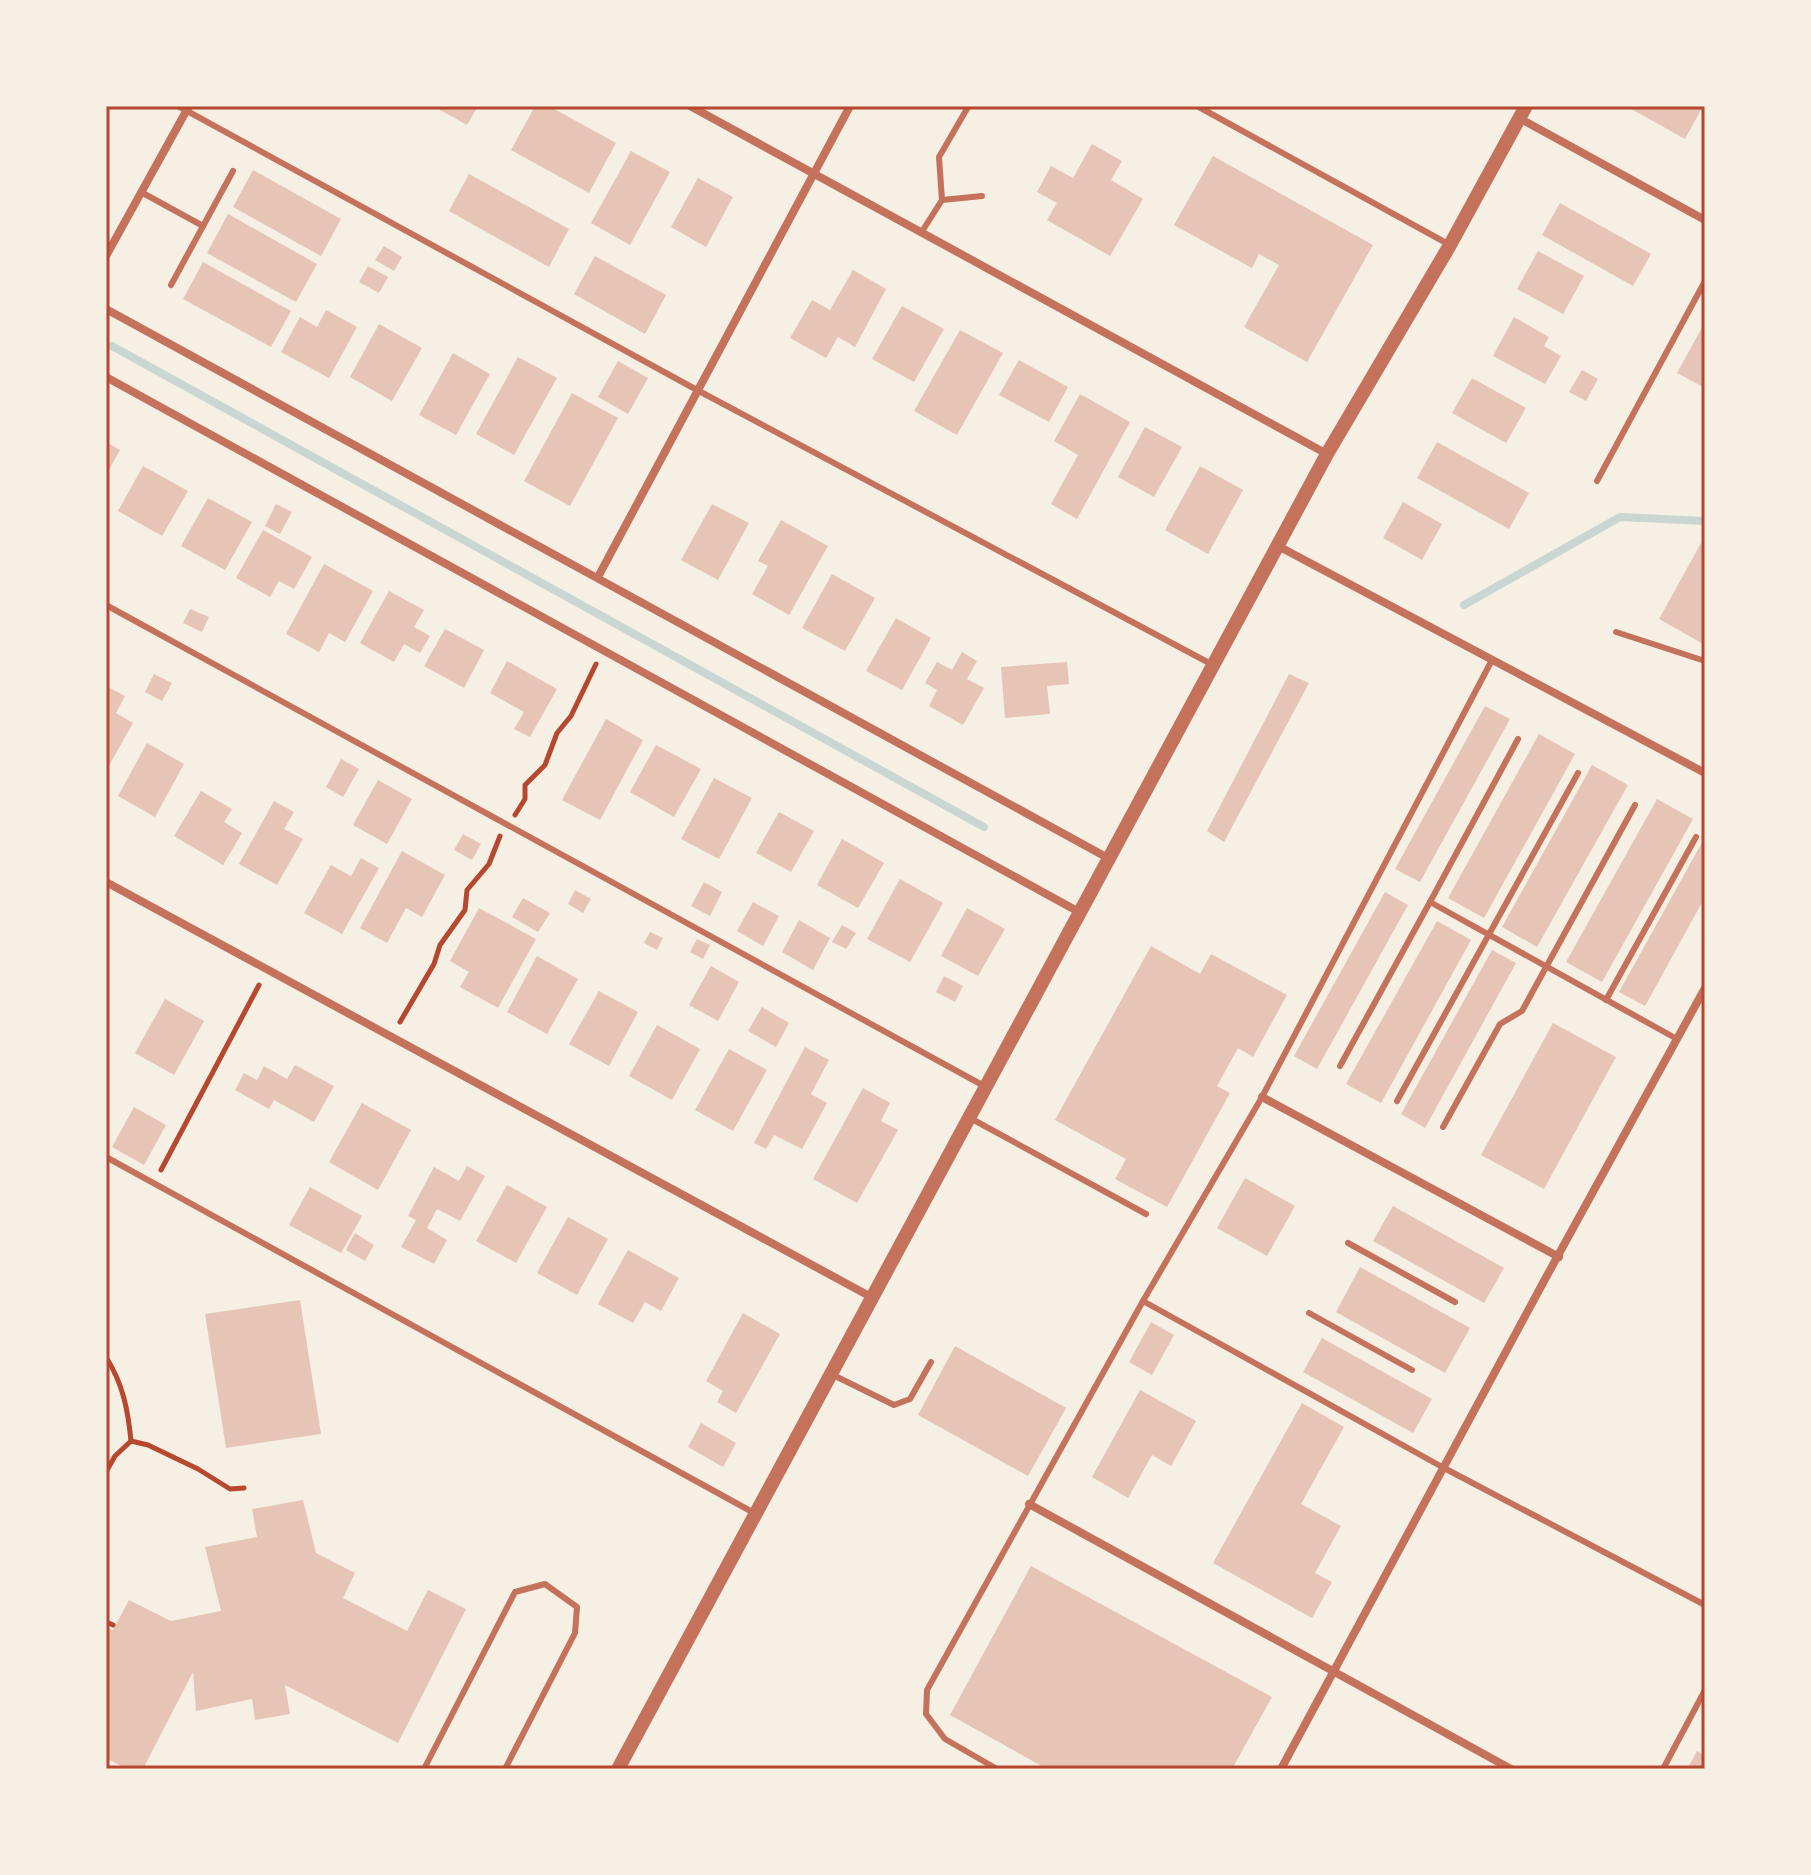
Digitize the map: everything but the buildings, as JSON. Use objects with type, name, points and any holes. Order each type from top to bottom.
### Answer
[{"type":"street","points":[[690,106],[1327,454]]},
{"type":"street","points":[[598,577],[850,106]]},
{"type":"street","points":[[106,256],[184,108]]},
{"type":"street","points":[[618,1769],[1327,454],[1450,245],[1523,112],[1705,220]]},
{"type":"street","points":[[106,309],[1108,858]]},
{"type":"street","points":[[106,377],[1079,912]]},
{"type":"street","points":[[1278,546],[1705,773]]},
{"type":"street","points":[[106,882],[873,1298]]},
{"type":"street","points":[[1281,1769],[1705,988]]},
{"type":"street","points":[[1262,1097],[1559,1257]]},
{"type":"street","points":[[1029,1504],[1511,1769]]},
{"type":"lane","points":[[1197,106],[1450,245]]},
{"type":"lane","points":[[921,233],[942,200],[939,157],[968,107]]},
{"type":"lane","points":[[184,108],[697,390],[1213,665]]},
{"type":"lane","points":[[171,285],[233,171]]},
{"type":"lane","points":[[141,192],[203,226]]},
{"type":"lane","points":[[942,200],[982,196]]},
{"type":"lane","points":[[1597,481],[1705,281]]},
{"type":"lane","points":[[106,605],[986,1087]]},
{"type":"lane","points":[[1616,632],[1705,661]]},
{"type":"lane","points":[[997,1769],[945,1739],[926,1714],[927,1690],[1143,1301],[1262,1097],[1492,660]]},
{"type":"lane","points":[[1340,1066],[1518,739]]},
{"type":"lane","points":[[1397,1101],[1578,773]]},
{"type":"lane","points":[[1443,1127],[1500,1024],[1522,1011],[1635,805]]},
{"type":"lane","points":[[1606,1000],[1696,837]]},
{"type":"lane","points":[[1430,902],[1677,1039]]},
{"type":"lane","points":[[969,1117],[1146,1214]]},
{"type":"lane","points":[[106,1157],[756,1514]]},
{"type":"lane","points":[[1348,1243],[1455,1302]]},
{"type":"lane","points":[[1143,1301],[1444,1468],[1705,1605]]},
{"type":"lane","points":[[1309,1313],[1412,1370]]},
{"type":"lane","points":[[831,1374],[894,1405],[910,1399],[931,1362]]},
{"type":"lane","points":[[424,1769],[515,1592],[545,1584],[577,1607],[575,1633],[505,1769]]},
{"type":"lane","points":[[1663,1769],[1705,1690]]},
{"type":"path","points":[[154,1183],[267,970]]},
{"type":"path","points":[[106,1357],[128,1405],[131,1441]]},
{"type":"path","points":[[106,1472],[115,1456],[131,1441]]},
{"type":"path","points":[[131,1441],[148,1445],[198,1469],[230,1489],[244,1488]]},
{"type":"waterway","points":[[112,346],[984,827]]},
{"type":"waterway","points":[[1464,605],[1620,517],[1705,521]]}]
